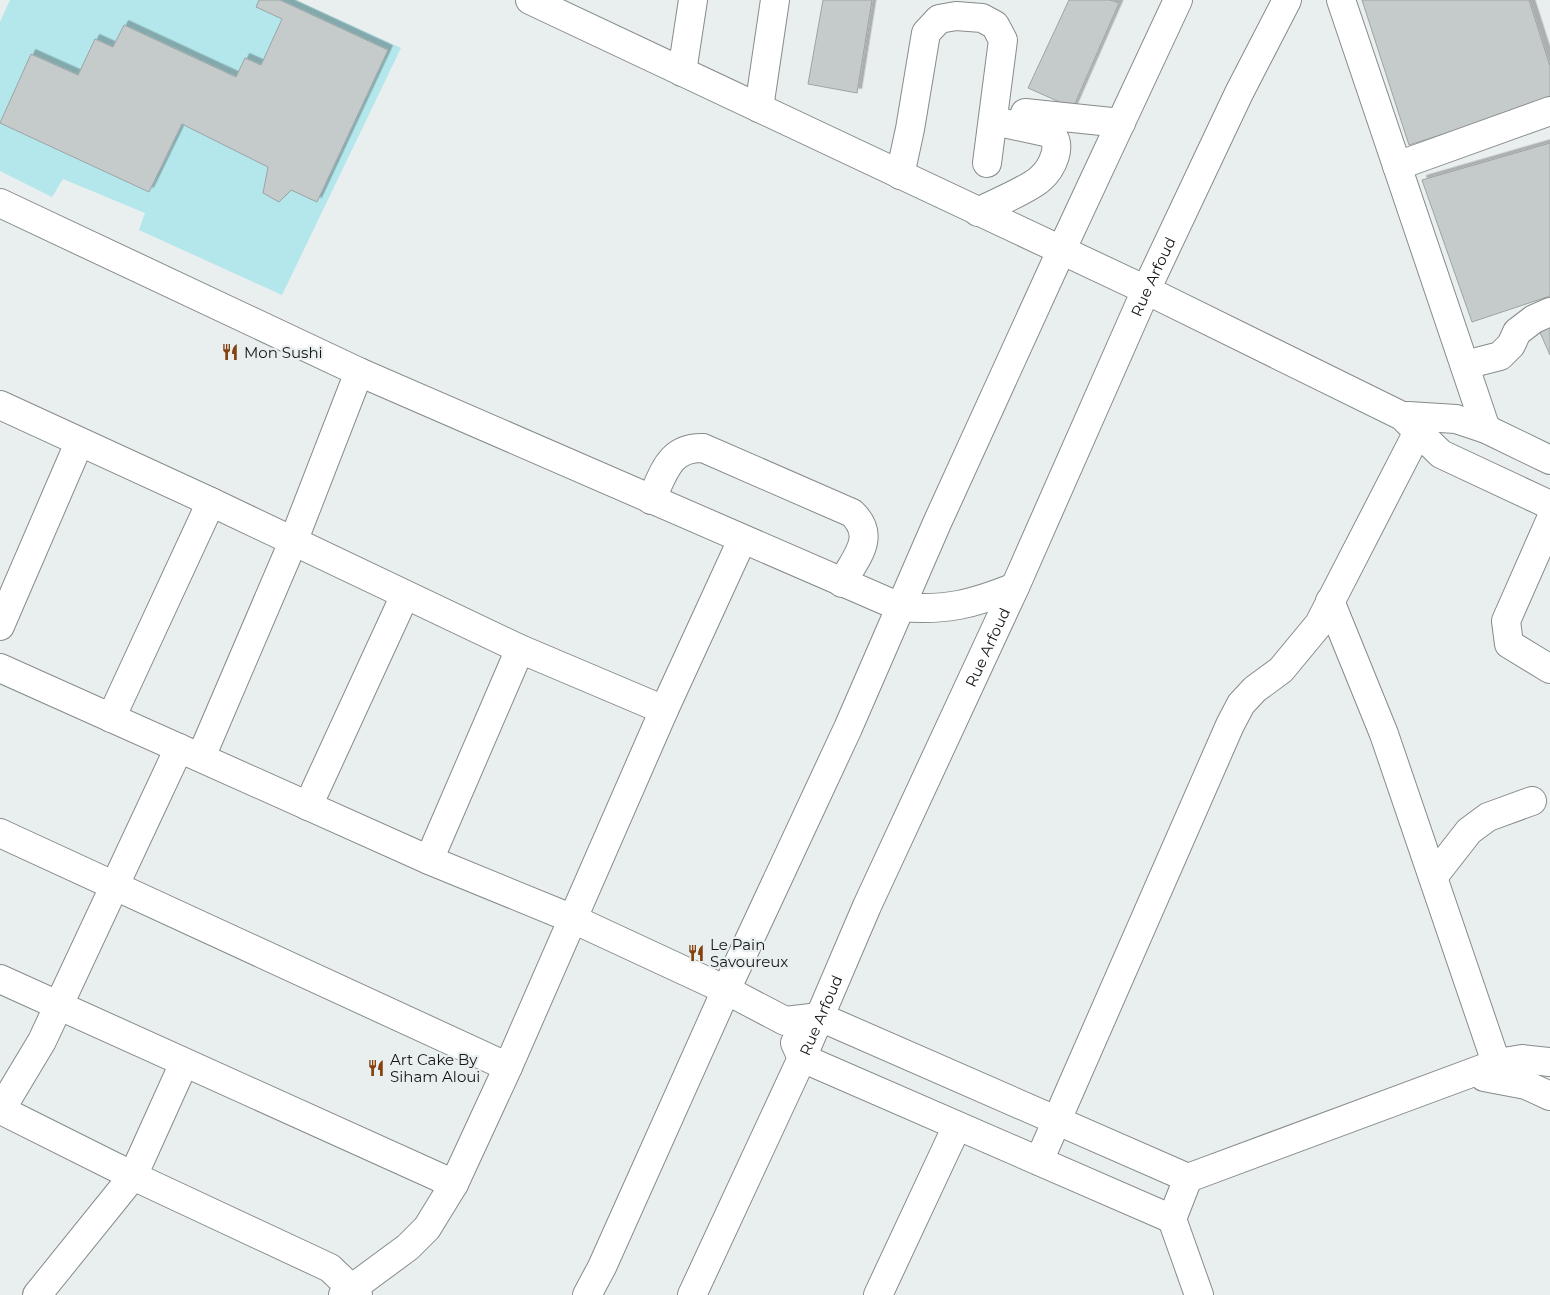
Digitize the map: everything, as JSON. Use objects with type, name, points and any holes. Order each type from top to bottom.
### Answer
[{"type":"street","points":[[530,0],[1146,290],[1415,422],[1441,454],[1550,505]]},
{"type":"street","points":[[682,72],[693,0]]},
{"type":"street","points":[[759,108],[775,0]]},
{"type":"street","points":[[587,1295],[848,728],[900,607],[1061,251],[1178,0]]},
{"type":"street","name":"Rue Arfoud","points":[[692,1295],[802,1058],[870,898],[1015,586],[1146,290],[1239,93],[1286,0]]},
{"type":"street","points":[[1341,0],[1486,429]]},
{"type":"street","points":[[900,175],[910,129],[926,33],[939,19],[956,16],[982,18],[996,25],[1003,40],[987,163]]},
{"type":"street","points":[[1397,166],[1550,111]]},
{"type":"street","points":[[994,115],[1121,123]]},
{"type":"street","points":[[978,212],[1040,179],[1058,149],[1056,137],[1050,132],[994,115]]},
{"type":"street","points":[[0,203],[359,372],[900,607],[931,610],[963,605],[1015,586]]},
{"type":"street","points":[[1465,365],[1500,356],[1511,345],[1517,332],[1534,319],[1550,312]]},
{"type":"street","points":[[359,372],[293,542],[190,752],[114,886],[28,1067],[0,1110],[133,1176],[330,1268],[351,1293],[408,1247],[426,1228],[454,1184],[508,1067],[664,710],[742,540]]},
{"type":"street","points":[[0,405],[79,443],[211,502],[520,649],[664,710]]},
{"type":"street","points":[[1415,422],[1456,419],[1486,429],[1550,460]]},
{"type":"street","points":[[1039,1161],[1230,725],[1242,704],[1255,689],[1281,670],[1308,640],[1330,601],[1415,422]]},
{"type":"street","points":[[0,626],[79,443]]},
{"type":"street","points":[[650,500],[668,464],[676,454],[689,448],[703,448],[852,513],[861,522],[865,530],[864,541],[842,583]]},
{"type":"street","points":[[111,718],[211,502]]},
{"type":"street","points":[[1550,521],[1506,621],[1506,634],[1509,644],[1550,669]]},
{"type":"street","points":[[308,806],[405,595]]},
{"type":"street","points":[[1330,601],[1384,734],[1500,1072],[1550,1096]]},
{"type":"street","points":[[428,860],[520,649]]},
{"type":"street","points":[[0,668],[428,860],[573,919],[726,990],[785,1021],[820,1017],[1188,1178],[1468,1074],[1500,1072],[1522,1059],[1550,1062]]},
{"type":"street","points":[[1433,877],[1469,831],[1488,817],[1532,802]]},
{"type":"street","points":[[0,833],[508,1067]]},
{"type":"street","points":[[0,978],[454,1184]]},
{"type":"street","points":[[785,1021],[802,1058],[1172,1219]]},
{"type":"street","points":[[37,1295],[133,1176],[184,1063]]},
{"type":"street","points":[[878,1295],[957,1126]]},
{"type":"street","points":[[1188,1178],[1172,1219],[1199,1295]]},
{"type":"shaded area","points":[[10,0],[296,0],[401,48],[282,295],[139,230],[145,213],[63,179],[52,197],[0,171],[0,22]]},
{"type":"building","points":[[259,0],[280,0],[388,50],[317,202],[291,190],[279,202],[263,193],[268,167],[182,124],[149,192],[0,123],[31,54],[78,75],[95,39],[113,47],[124,25],[236,77],[245,58],[261,65],[282,19],[256,7]]},
{"type":"building","points":[[823,0],[872,0],[857,93],[808,84]]},
{"type":"building","points":[[1069,0],[1110,0],[1119,3],[1073,108],[1028,88]]},
{"type":"building","points":[[1362,0],[1529,0],[1550,66],[1550,100],[1409,145]]},
{"type":"building","points":[[1550,143],[1550,296],[1472,322],[1422,180]]},
{"type":"building","points":[[1550,324],[1550,355],[1538,328]]},
{"type":"place","name":"Mon Sushi","points":[[230,352]]},
{"type":"place","name":"Le Pain Savoureux","points":[[696,953]]},
{"type":"place","name":"Art Cake By Siham Aloui","points":[[376,1068]]}]
